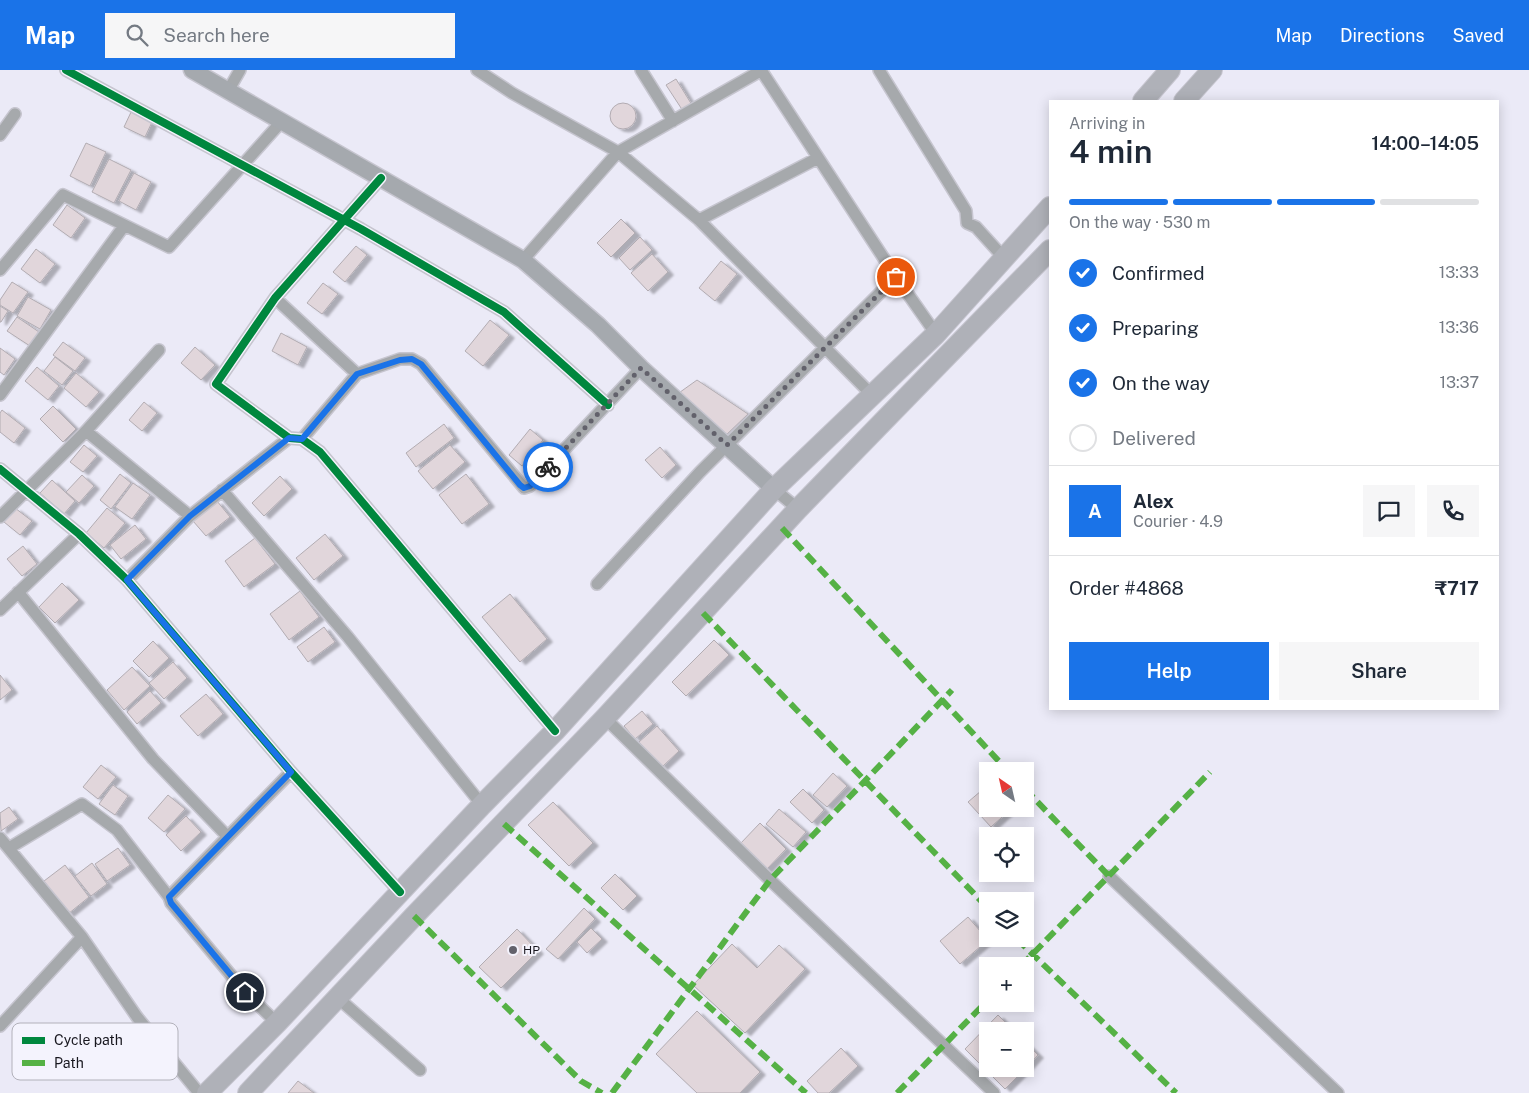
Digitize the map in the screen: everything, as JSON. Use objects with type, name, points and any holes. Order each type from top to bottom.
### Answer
[{"type":"highway","points":[[1144,100],[1170,70]]},
{"type":"highway","points":[[1185,100],[1212,70]]},
{"type":"highway","points":[[207,1093],[277,1023],[482,805],[555,731],[774,489],[936,334],[1049,208]]},
{"type":"highway","points":[[248,1093],[414,916],[605,718],[798,510],[1049,251]]},
{"type":"main road","points":[[192,70],[523,260],[598,324],[641,368],[774,489]]},
{"type":"street","points":[[66,70],[343,220],[504,312],[608,405]]},
{"type":"street","points":[[228,91],[240,70]]},
{"type":"street","points":[[477,70],[512,93],[618,152],[699,220],[873,396]]},
{"type":"street","points":[[641,70],[673,121]]},
{"type":"street","points":[[523,260],[618,152],[761,70],[896,277],[936,334]]},
{"type":"street","points":[[880,70],[966,211],[967,223],[976,227],[1004,258]]},
{"type":"street","points":[[0,135],[15,114]]},
{"type":"street","points":[[0,270],[63,195],[169,247],[282,122]]},
{"type":"street","points":[[699,220],[818,158]]},
{"type":"street","points":[[381,178],[275,298],[216,384],[289,438],[302,439],[320,452],[555,731]]},
{"type":"street","points":[[0,394],[124,226]]},
{"type":"street","points":[[597,584],[727,445],[896,277]]},
{"type":"street","points":[[275,298],[357,374]]},
{"type":"street","points":[[0,517],[86,431],[158,350]]},
{"type":"street","points":[[302,439],[357,374],[400,360],[412,359],[421,364],[524,488],[530,486],[641,368]]},
{"type":"street","points":[[86,431],[190,516]]},
{"type":"street","points":[[127,580],[190,516],[289,438]]},
{"type":"street","points":[[0,469],[79,534],[127,580],[291,772],[400,892]]},
{"type":"street","points":[[774,489],[798,510]]},
{"type":"street","points":[[222,490],[348,637],[482,805]]},
{"type":"street","points":[[0,610],[79,534]]},
{"type":"street","points":[[18,592],[153,759],[227,836]]},
{"type":"street","points":[[605,718],[770,880],[994,1093]]},
{"type":"street","points":[[169,897],[291,772]]},
{"type":"street","points":[[8,848],[82,804],[117,830],[169,897],[171,903],[245,992],[277,1023]]},
{"type":"street","points":[[0,838],[82,937],[142,1023]]},
{"type":"street","points":[[1109,876],[1338,1093]]},
{"type":"street","points":[[0,1026],[82,937]]},
{"type":"street","points":[[338,998],[420,1070]]},
{"type":"street","points":[[178,1067],[199,1093]]},
{"type":"building","points":[[676,79],[692,105],[683,111],[666,85]]},
{"type":"building","points":[[623,103],[632,107],[636,116],[632,125],[623,129],[614,125],[610,116],[614,107]]},
{"type":"building","points":[[132,110],[153,120],[145,137],[124,127]]},
{"type":"building","points":[[86,143],[106,152],[90,186],[70,176]]},
{"type":"building","points":[[109,159],[131,170],[114,203],[92,192]]},
{"type":"building","points":[[134,173],[151,182],[136,210],[119,201]]},
{"type":"building","points":[[67,205],[85,218],[71,238],[53,225]]},
{"type":"building","points":[[621,219],[635,233],[611,257],[597,243]]},
{"type":"building","points":[[640,237],[652,250],[630,270],[619,258]]},
{"type":"building","points":[[356,246],[367,255],[345,282],[333,272]]},
{"type":"building","points":[[36,249],[55,264],[40,283],[21,269]]},
{"type":"building","points":[[652,254],[668,272],[648,291],[631,273]]},
{"type":"building","points":[[721,261],[737,274],[715,301],[699,288]]},
{"type":"building","points":[[12,282],[28,292],[13,313],[0,305],[0,300]]},
{"type":"building","points":[[323,283],[338,294],[322,314],[307,303]]},
{"type":"building","points":[[28,297],[51,310],[40,329],[17,316]]},
{"type":"building","points":[[0,306],[8,311],[1,322],[0,322]]},
{"type":"building","points":[[17,317],[39,332],[30,346],[7,331]]},
{"type":"building","points":[[490,320],[509,335],[483,366],[465,351]]},
{"type":"building","points":[[281,333],[307,347],[298,365],[272,351]]},
{"type":"building","points":[[63,342],[85,358],[75,371],[53,355]]},
{"type":"building","points":[[195,347],[215,365],[201,380],[181,363]]},
{"type":"building","points":[[0,348],[15,359],[4,375],[0,372]]},
{"type":"building","points":[[55,357],[73,371],[62,385],[44,371]]},
{"type":"building","points":[[37,367],[59,386],[48,400],[25,381]]},
{"type":"building","points":[[76,373],[99,392],[86,407],[64,388]]},
{"type":"building","points":[[697,380],[748,414],[724,437],[676,395]]},
{"type":"building","points":[[144,402],[157,413],[142,431],[129,420]]},
{"type":"building","points":[[53,406],[76,429],[63,442],[40,419]]},
{"type":"building","points":[[2,410],[25,428],[14,443],[0,432],[0,413]]},
{"type":"building","points":[[444,424],[454,438],[416,467],[406,453]]},
{"type":"building","points":[[530,429],[543,440],[522,466],[509,455]]},
{"type":"building","points":[[84,445],[97,456],[83,472],[70,462]]},
{"type":"building","points":[[450,445],[465,462],[433,489],[418,471]]},
{"type":"building","points":[[660,447],[676,465],[662,478],[645,460]]},
{"type":"building","points":[[120,474],[131,483],[111,509],[100,500]]},
{"type":"building","points":[[466,474],[489,504],[462,524],[439,495]]},
{"type":"building","points":[[82,475],[94,486],[79,503],[66,492]]},
{"type":"building","points":[[280,476],[292,489],[264,516],[252,503]]},
{"type":"building","points":[[52,480],[75,501],[64,514],[40,493]]},
{"type":"building","points":[[133,483],[150,495],[132,519],[115,507]]},
{"type":"building","points":[[217,501],[230,517],[206,536],[193,521]]},
{"type":"building","points":[[15,508],[32,521],[20,535],[4,522]]},
{"type":"building","points":[[107,508],[125,523],[104,548],[86,533]]},
{"type":"building","points":[[135,525],[146,539],[121,559],[110,545]]},
{"type":"building","points":[[325,534],[343,556],[314,580],[296,558]]},
{"type":"building","points":[[255,538],[275,564],[244,587],[225,561]]},
{"type":"building","points":[[23,546],[37,564],[22,576],[7,559]]},
{"type":"building","points":[[62,583],[79,600],[55,623],[39,607]]},
{"type":"building","points":[[300,591],[319,617],[289,640],[270,614]]},
{"type":"building","points":[[510,594],[547,639],[520,662],[482,617]]},
{"type":"building","points":[[324,627],[335,642],[308,662],[297,647]]},
{"type":"building","points":[[714,640],[729,655],[686,696],[672,682]]},
{"type":"building","points":[[153,641],[169,658],[149,677],[133,661]]},
{"type":"building","points":[[173,662],[187,678],[164,699],[149,683]]},
{"type":"building","points":[[132,667],[150,686],[124,710],[107,690]]},
{"type":"building","points":[[0,675],[12,690],[0,700]]},
{"type":"building","points":[[150,691],[161,703],[137,724],[127,712]]},
{"type":"building","points":[[206,694],[223,714],[198,736],[180,716]]},
{"type":"building","points":[[642,711],[653,724],[635,739],[624,726]]},
{"type":"building","points":[[657,726],[679,751],[662,767],[639,742]]},
{"type":"building","points":[[101,765],[116,777],[98,799],[83,787]]},
{"type":"building","points":[[833,773],[847,786],[827,807],[813,795]]},
{"type":"building","points":[[113,785],[128,796],[115,815],[99,804]]},
{"type":"building","points":[[803,789],[824,810],[812,823],[790,802]]},
{"type":"building","points":[[979,793],[979,814],[968,802]]},
{"type":"building","points":[[168,795],[185,809],[164,832],[148,818]]},
{"type":"building","points":[[553,802],[593,843],[569,866],[528,825]]},
{"type":"building","points":[[9,807],[18,819],[1,831],[0,813]]},
{"type":"building","points":[[779,809],[806,832],[793,847],[766,824]]},
{"type":"building","points":[[186,816],[201,832],[181,851],[166,835]]},
{"type":"building","points":[[983,818],[1001,818],[991,827]]},
{"type":"building","points":[[760,823],[786,849],[766,870],[740,844]]},
{"type":"building","points":[[118,848],[130,865],[107,881],[95,864]]},
{"type":"building","points":[[92,863],[107,884],[91,896],[75,876]]},
{"type":"building","points":[[65,865],[89,897],[68,914],[44,881]]},
{"type":"building","points":[[615,874],[637,896],[623,910],[601,888]]},
{"type":"building","points":[[584,908],[595,919],[558,959],[546,949]]},
{"type":"building","points":[[968,917],[979,930],[980,947],[960,964],[940,941]]},
{"type":"building","points":[[591,928],[602,939],[587,953],[577,942]]},
{"type":"building","points":[[517,929],[538,951],[501,988],[479,967]]},
{"type":"building","points":[[732,944],[757,968],[779,945],[805,969],[745,1033],[693,985]]},
{"type":"building","points":[[697,1011],[760,1072],[740,1093],[697,1093],[656,1054]]},
{"type":"building","points":[[998,1015],[1005,1022],[991,1022]]},
{"type":"building","points":[[979,1035],[979,1063],[965,1049]]},
{"type":"building","points":[[841,1048],[858,1066],[829,1093],[818,1093],[807,1081]]},
{"type":"building","points":[[1034,1051],[1038,1055],[1034,1059]]},
{"type":"building","points":[[993,1077],[1017,1077],[1005,1089]]},
{"type":"building","points":[[298,1081],[314,1093],[288,1093]]},
{"type":"marked path","points":[[782,528],[1000,762]]},
{"type":"marked path","points":[[703,613],[979,899]]},
{"type":"marked path","points":[[612,1093],[770,880],[952,690]]},
{"type":"marked path","points":[[1030,957],[1210,772]]},
{"type":"marked path","points":[[1034,798],[1109,876]]},
{"type":"marked path","points":[[504,824],[806,1093]]},
{"type":"marked path","points":[[414,916],[581,1081],[602,1093]]},
{"type":"marked path","points":[[1025,947],[1176,1093]]},
{"type":"marked path","points":[[897,1093],[979,1009]]},
{"type":"cycle path","points":[[66,70],[361,229],[504,312],[608,405]]},
{"type":"cycle path","points":[[381,178],[275,298],[216,384],[289,438],[302,439],[320,452],[555,731]]},
{"type":"cycle path","points":[[0,469],[79,534],[127,580],[291,772],[400,892]]},
{"type":"way so far","points":[[548,467],[641,368],[727,445],[896,277]]},
{"type":"place","name":"HP","points":[[513,950]]},
{"type":"route","points":[[245,992],[171,903],[169,897],[291,772],[127,580],[190,516],[222,490],[289,438],[302,439],[357,374],[400,360],[412,359],[421,364],[524,488],[530,486],[548,467]]}]
